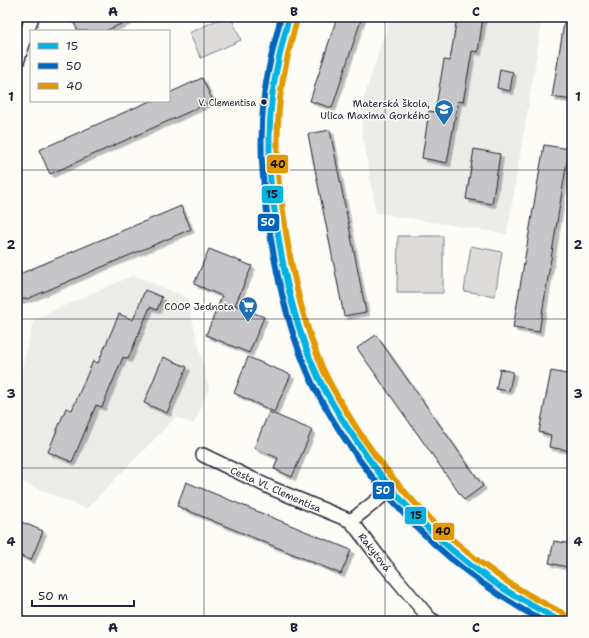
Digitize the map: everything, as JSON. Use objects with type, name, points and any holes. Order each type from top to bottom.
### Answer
[{"type":"street","points":[[17,62],[32,17]]},
{"type":"street","points":[[289,17],[279,53],[272,93],[270,175],[279,243],[292,303],[311,361],[334,406],[358,446],[391,489],[425,527],[475,569],[539,611],[560,621]]},
{"type":"street","name":"Cesta Vl. Clementisa","points":[[203,455],[271,488],[351,521]]},
{"type":"street","points":[[351,521],[391,489]]},
{"type":"street","name":"Rakytová","points":[[351,521],[385,565],[430,619],[434,621]]},
{"type":"shaded area","points":[[224,17],[231,17],[241,40],[201,58],[189,33]]},
{"type":"shaded area","name":"Materská škola, Ulica Maxima Gorkého","points":[[390,17],[543,17],[507,234],[376,213],[362,132],[362,115],[364,98]]},
{"type":"shaded area","points":[[398,236],[443,236],[443,293],[397,293]]},
{"type":"shaded area","points":[[471,246],[502,252],[495,296],[464,291]]},
{"type":"shaded area","points":[[134,275],[187,298],[209,388],[194,424],[176,417],[86,509],[17,480],[17,389],[34,319]]},
{"type":"building","points":[[71,17],[137,17],[107,30],[78,30]]},
{"type":"building","points":[[337,17],[362,17],[332,108],[310,101]]},
{"type":"building","points":[[457,17],[483,17],[478,52],[472,51],[463,102],[458,101],[447,163],[422,158],[429,111],[435,112],[444,60],[450,61]]},
{"type":"building","points":[[565,17],[572,17],[572,100],[552,97]]},
{"type":"building","points":[[500,69],[513,72],[510,91],[497,88]]},
{"type":"building","points":[[202,78],[213,101],[50,174],[39,150],[148,102],[170,102],[170,93]]},
{"type":"building","points":[[330,130],[366,312],[344,316],[308,134]]},
{"type":"building","points":[[544,145],[569,149],[539,332],[513,328]]},
{"type":"building","points":[[474,149],[500,154],[492,204],[466,199]]},
{"type":"building","points":[[181,206],[191,229],[27,299],[17,301],[17,275]]},
{"type":"building","points":[[209,249],[252,266],[235,305],[264,317],[249,353],[206,335],[222,296],[194,284]]},
{"type":"building","points":[[145,290],[162,297],[157,310],[150,307],[128,359],[123,357],[102,407],[96,405],[72,462],[48,452],[66,408],[72,410],[93,361],[98,363],[119,314],[133,320]]},
{"type":"building","points":[[376,335],[483,486],[464,500],[357,348]]},
{"type":"building","points":[[163,357],[187,367],[167,413],[144,403]]},
{"type":"building","points":[[248,357],[291,375],[274,412],[234,393]]},
{"type":"building","points":[[500,369],[513,372],[509,391],[496,389]]},
{"type":"building","points":[[551,371],[572,375],[572,398],[569,412],[572,413],[572,451],[549,447],[551,435],[539,432]]},
{"type":"building","points":[[269,412],[312,430],[292,477],[274,469],[278,458],[254,448]]},
{"type":"building","points":[[186,482],[351,550],[341,574],[177,506]]},
{"type":"building","points":[[17,520],[43,531],[31,560],[17,554]]},
{"type":"building","points":[[554,541],[572,544],[572,568],[549,563]]},
{"type":"transit line","name":"50","points":[[281,17],[265,87],[262,114],[263,178],[275,263],[283,299],[300,353],[311,380],[333,420],[363,465],[384,492],[407,517],[457,564],[513,604],[543,621]]},
{"type":"transit line","name":"15","points":[[289,17],[281,47],[273,88],[270,117],[271,188],[283,264],[291,300],[302,336],[315,370],[332,404],[367,457],[416,516],[454,552],[474,568],[510,593],[560,621]]},
{"type":"transit line","name":"40","points":[[297,19],[281,89],[278,118],[278,173],[288,244],[295,280],[309,333],[322,367],[339,400],[373,453],[422,511],[440,529],[499,576],[564,614]]},
{"type":"place","name":"V. Clementisa","points":[[264,102]]},
{"type":"place","name":"Materská škola, Ulica Maxima Gorkého","points":[[444,126]]},
{"type":"place","name":"COOP Jednota","points":[[248,323]]}]
